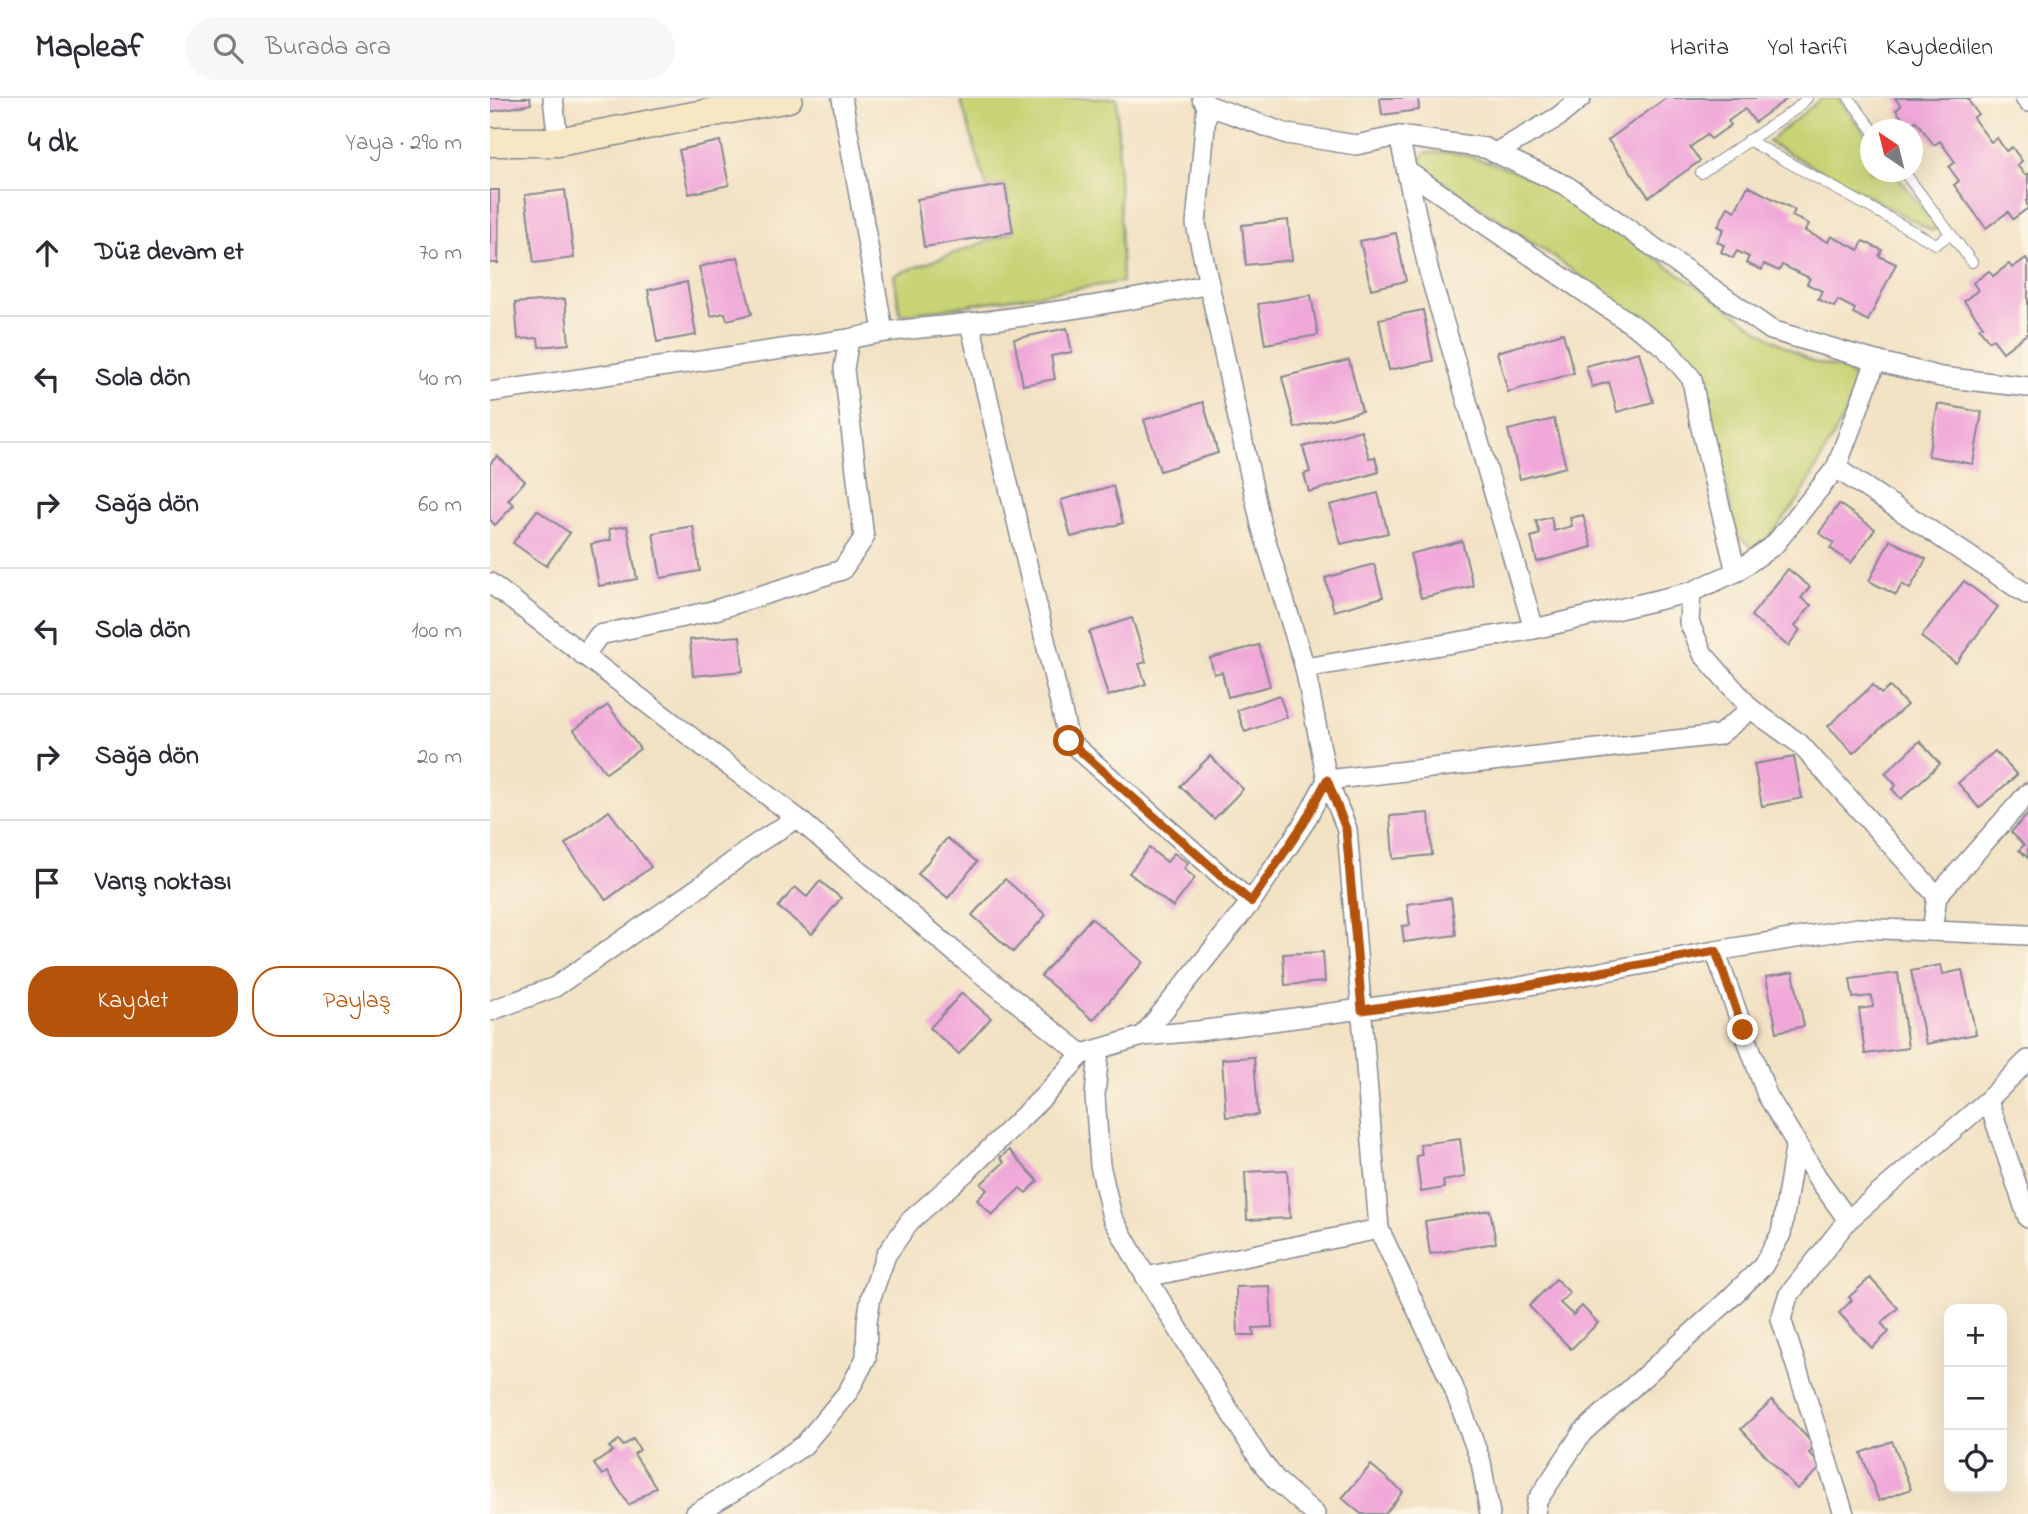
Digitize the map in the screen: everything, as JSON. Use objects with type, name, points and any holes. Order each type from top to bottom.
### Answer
[{"type":"main road","points":[[490,142],[558,142],[788,98]]},
{"type":"street","points":[[553,98],[558,142]]},
{"type":"street","points":[[842,98],[883,331]]},
{"type":"street","points":[[1495,153],[1558,117],[1581,98]]},
{"type":"street","points":[[1490,1514],[1481,1462],[1453,1386],[1379,1229],[1346,829],[1327,780],[1305,668],[1261,525],[1196,224],[1204,101],[1287,134],[1356,145],[1399,136],[1485,148],[1567,186],[1771,330],[1941,377],[2028,387]]},
{"type":"street","points":[[1399,136],[1429,272],[1534,629]]},
{"type":"street","points":[[1407,171],[1665,347],[1692,379],[1700,424],[1736,572]]},
{"type":"street","points":[[490,392],[849,339],[883,331],[970,323],[1138,299],[1209,284]]},
{"type":"street","points":[[970,323],[1069,741],[1251,902]]},
{"type":"street","points":[[584,656],[599,635],[712,611],[842,570],[864,538],[844,369],[849,339]]},
{"type":"street","points":[[1305,668],[1534,629],[1691,592],[1736,572],[1774,545],[1836,468],[1876,361]]},
{"type":"street","points":[[1836,468],[2028,595]]},
{"type":"street","points":[[490,583],[797,818],[963,959],[1090,1052],[1100,1165],[1112,1217],[1146,1277],[1260,1460],[1277,1481],[1315,1514]]},
{"type":"street","points":[[1691,592],[1689,622],[1703,654],[1751,709],[1800,744],[1937,897]]},
{"type":"street","points":[[1327,780],[1719,734],[1751,709]]},
{"type":"street","points":[[1143,1036],[1251,902],[1304,823],[1327,780]]},
{"type":"street","points":[[1932,931],[1937,897],[2028,793]]},
{"type":"street","points":[[490,1011],[555,987],[698,888],[756,844],[797,818]]},
{"type":"street","points":[[695,1514],[804,1445],[848,1392],[866,1358],[871,1297],[886,1255],[910,1221],[967,1171],[1090,1052],[1143,1036],[1503,990],[1858,928],[2028,934]]},
{"type":"street","points":[[1716,951],[1767,1095],[1848,1220]]},
{"type":"street","points":[[1844,1514],[1781,1319],[1788,1297],[1848,1220],[1988,1100],[2028,1060]]},
{"type":"street","points":[[1988,1100],[2028,1218]]},
{"type":"street","points":[[1535,1514],[1537,1501],[1582,1433],[1763,1266],[1781,1234],[1796,1142]]},
{"type":"street","points":[[1146,1277],[1379,1229]]},
{"type":"lane","points":[[1701,173],[1807,98]]},
{"type":"lane","points":[[1849,98],[1865,119]]},
{"type":"lane","points":[[1748,140],[1936,244],[1951,234]]},
{"type":"lane","points":[[1912,182],[1972,262]]},
{"type":"green space","points":[[960,98],[1117,98],[1122,282],[900,315],[894,275],[1013,232],[1005,185],[987,188]]},
{"type":"green space","points":[[1822,98],[1838,98],[1860,127],[1860,182],[1902,182],[1937,227],[1932,231],[1768,142]]},
{"type":"green space","points":[[1425,153],[1465,155],[1501,166],[1557,188],[1769,337],[1813,362],[1844,369],[1859,384],[1800,498],[1763,544],[1755,549],[1736,535],[1705,379],[1693,361],[1561,262],[1418,162]]},
{"type":"building","points":[[490,98],[530,98],[531,104],[490,112]]},
{"type":"building","points":[[1380,98],[1418,98],[1419,110],[1382,115]]},
{"type":"building","points":[[1666,98],[1788,98],[1755,122],[1745,109],[1728,121],[1731,125],[1711,139],[1707,135],[1690,147],[1700,161],[1649,197],[1608,140]]},
{"type":"building","points":[[1895,98],[1972,98],[1968,100],[1978,114],[1973,118],[1991,142],[1997,138],[2006,151],[2012,147],[2022,161],[2017,165],[2025,175],[2028,173],[2028,208],[2013,219],[2008,212],[1986,228],[1954,185],[1959,181],[1949,167],[1955,162],[1940,141],[1934,145],[1923,130],[1923,119],[1903,119],[1896,110],[1901,106]]},
{"type":"building","points":[[720,141],[729,185],[689,194],[679,150]]},
{"type":"building","points":[[1005,185],[1013,232],[924,247],[917,199]]},
{"type":"building","points":[[1748,186],[1795,210],[1792,216],[1809,224],[1805,231],[1828,242],[1831,236],[1859,250],[1863,241],[1882,250],[1879,256],[1896,264],[1868,321],[1853,313],[1855,309],[1838,300],[1834,307],[1818,299],[1822,291],[1807,284],[1810,278],[1782,265],[1779,271],[1764,264],[1762,270],[1746,263],[1749,257],[1737,251],[1733,258],[1721,252],[1724,245],[1717,242],[1724,229],[1718,226],[1728,207],[1735,211]]},
{"type":"building","points":[[490,190],[499,190],[498,263],[490,263]]},
{"type":"building","points":[[565,190],[574,258],[534,263],[525,195]]},
{"type":"building","points":[[1288,220],[1292,260],[1246,265],[1242,225]]},
{"type":"building","points":[[1396,233],[1406,281],[1371,289],[1360,241]]},
{"type":"building","points":[[738,257],[752,314],[727,320],[725,313],[711,316],[699,267]]},
{"type":"building","points":[[2026,258],[2028,333],[2003,352],[1993,339],[1989,341],[1979,328],[1983,326],[1964,301],[1978,290],[1973,283],[1989,271],[1993,276],[2009,264],[2012,268]]},
{"type":"building","points":[[687,282],[696,335],[657,342],[648,290]]},
{"type":"building","points":[[1311,295],[1318,335],[1265,344],[1258,304]]},
{"type":"building","points":[[565,299],[569,344],[539,347],[538,338],[518,339],[515,303]]},
{"type":"building","points":[[1423,310],[1433,361],[1389,370],[1379,319]]},
{"type":"building","points":[[1067,328],[1072,352],[1051,356],[1055,379],[1023,385],[1014,339]]},
{"type":"building","points":[[1563,333],[1574,373],[1508,392],[1497,352]]},
{"type":"building","points":[[1639,352],[1653,402],[1617,412],[1609,382],[1592,387],[1586,366]]},
{"type":"building","points":[[1349,360],[1362,411],[1295,428],[1282,377]]},
{"type":"building","points":[[1203,402],[1218,453],[1160,471],[1144,420]]},
{"type":"building","points":[[1938,404],[1982,412],[1973,464],[1928,456]]},
{"type":"building","points":[[1554,419],[1566,467],[1520,479],[1508,430]]},
{"type":"building","points":[[1361,430],[1369,458],[1375,457],[1379,472],[1309,492],[1304,474],[1310,472],[1303,447]]},
{"type":"building","points":[[497,456],[525,481],[508,500],[514,505],[495,525],[490,520],[490,464]]},
{"type":"building","points":[[1113,486],[1123,523],[1071,537],[1061,500]]},
{"type":"building","points":[[1378,493],[1388,533],[1341,544],[1330,505]]},
{"type":"building","points":[[1839,504],[1875,529],[1851,563],[1830,548],[1834,543],[1819,533]]},
{"type":"building","points":[[537,510],[570,533],[546,566],[513,543]]},
{"type":"building","points":[[1583,515],[1592,547],[1537,562],[1531,537],[1540,534],[1536,521],[1551,517],[1554,531],[1572,526],[1570,518]]},
{"type":"building","points":[[627,526],[637,579],[599,586],[591,544],[611,540],[609,529]]},
{"type":"building","points":[[693,526],[700,571],[661,578],[653,533]]},
{"type":"building","points":[[1890,540],[1926,559],[1910,589],[1902,584],[1896,595],[1869,581]]},
{"type":"building","points":[[1462,541],[1473,586],[1421,598],[1410,554]]},
{"type":"building","points":[[1374,564],[1383,597],[1334,611],[1325,578]]},
{"type":"building","points":[[1788,569],[1810,587],[1801,598],[1811,605],[1795,626],[1800,630],[1788,646],[1751,616]]},
{"type":"building","points":[[1964,581],[1998,607],[1956,663],[1921,637]]},
{"type":"building","points":[[1132,618],[1146,662],[1139,664],[1146,684],[1108,696],[1089,632]]},
{"type":"building","points":[[740,636],[743,671],[693,676],[690,640]]},
{"type":"building","points":[[1259,645],[1270,686],[1228,697],[1222,672],[1214,674],[1210,658]]},
{"type":"building","points":[[1873,685],[1881,694],[1890,687],[1907,705],[1853,753],[1828,726]]},
{"type":"building","points":[[1279,695],[1287,717],[1245,732],[1237,710]]},
{"type":"building","points":[[608,705],[640,749],[606,773],[574,730]]},
{"type":"building","points":[[1920,741],[1940,764],[1901,799],[1892,789],[1896,785],[1885,773]]},
{"type":"building","points":[[1995,751],[2017,775],[1979,808],[1958,783]]},
{"type":"building","points":[[1210,756],[1243,789],[1214,819],[1180,786]]},
{"type":"building","points":[[1794,757],[1802,798],[1762,806],[1754,764]]},
{"type":"building","points":[[609,811],[651,867],[606,900],[565,844]]},
{"type":"building","points":[[1429,813],[1432,855],[1393,859],[1390,816]]},
{"type":"building","points":[[2028,814],[2028,858],[2019,850],[2024,845],[2011,832]]},
{"type":"building","points":[[947,838],[977,862],[948,898],[918,874]]},
{"type":"building","points":[[1149,848],[1167,862],[1174,853],[1188,863],[1184,869],[1195,878],[1173,907],[1129,873]]},
{"type":"building","points":[[1005,879],[1046,915],[1013,952],[972,915]]},
{"type":"building","points":[[820,881],[841,898],[812,934],[778,907],[795,887],[807,897]]},
{"type":"building","points":[[1451,898],[1456,935],[1404,942],[1402,926],[1410,925],[1407,904]]},
{"type":"building","points":[[1091,918],[1143,962],[1093,1020],[1041,976]]},
{"type":"building","points":[[1323,952],[1325,982],[1285,985],[1283,954]]},
{"type":"building","points":[[1941,965],[1943,974],[1962,970],[1976,1034],[1926,1044],[1911,971]]},
{"type":"building","points":[[1793,972],[1804,1026],[1777,1032],[1766,977]]},
{"type":"building","points":[[1898,973],[1908,1048],[1865,1054],[1859,1009],[1873,1007],[1872,996],[1853,998],[1850,979]]},
{"type":"building","points":[[962,993],[991,1018],[959,1054],[930,1028]]},
{"type":"building","points":[[1254,1057],[1258,1115],[1226,1117],[1222,1059]]},
{"type":"building","points":[[1460,1139],[1465,1177],[1443,1181],[1444,1188],[1421,1192],[1416,1156],[1422,1155],[1420,1144]]},
{"type":"building","points":[[1009,1150],[1038,1181],[1026,1193],[1020,1188],[992,1215],[977,1200],[987,1190],[981,1184],[1004,1162],[1000,1158]]},
{"type":"building","points":[[1287,1170],[1290,1218],[1247,1220],[1245,1172]]},
{"type":"building","points":[[1490,1210],[1496,1243],[1430,1254],[1425,1221]]},
{"type":"building","points":[[1870,1278],[1898,1308],[1881,1323],[1889,1332],[1872,1348],[1839,1313],[1852,1300],[1849,1297]]},
{"type":"building","points":[[1556,1279],[1570,1293],[1560,1303],[1573,1315],[1582,1306],[1598,1323],[1571,1349],[1529,1306]]},
{"type":"building","points":[[1270,1286],[1272,1327],[1253,1328],[1254,1335],[1238,1335],[1236,1287]]},
{"type":"building","points":[[1772,1400],[1816,1447],[1809,1453],[1822,1467],[1797,1489],[1741,1429]]},
{"type":"building","points":[[633,1439],[640,1450],[634,1454],[656,1487],[629,1505],[607,1472],[602,1475],[594,1464],[613,1451],[609,1447],[619,1440],[623,1446]]},
{"type":"building","points":[[1892,1441],[1911,1489],[1879,1501],[1861,1453]]},
{"type":"building","points":[[1371,1465],[1403,1492],[1385,1514],[1361,1514],[1342,1498]]},
{"type":"route","points":[[1069,741],[1112,782],[1251,902],[1304,823],[1327,780],[1346,829],[1362,1010],[1503,990],[1716,951],[1743,1030]]}]
